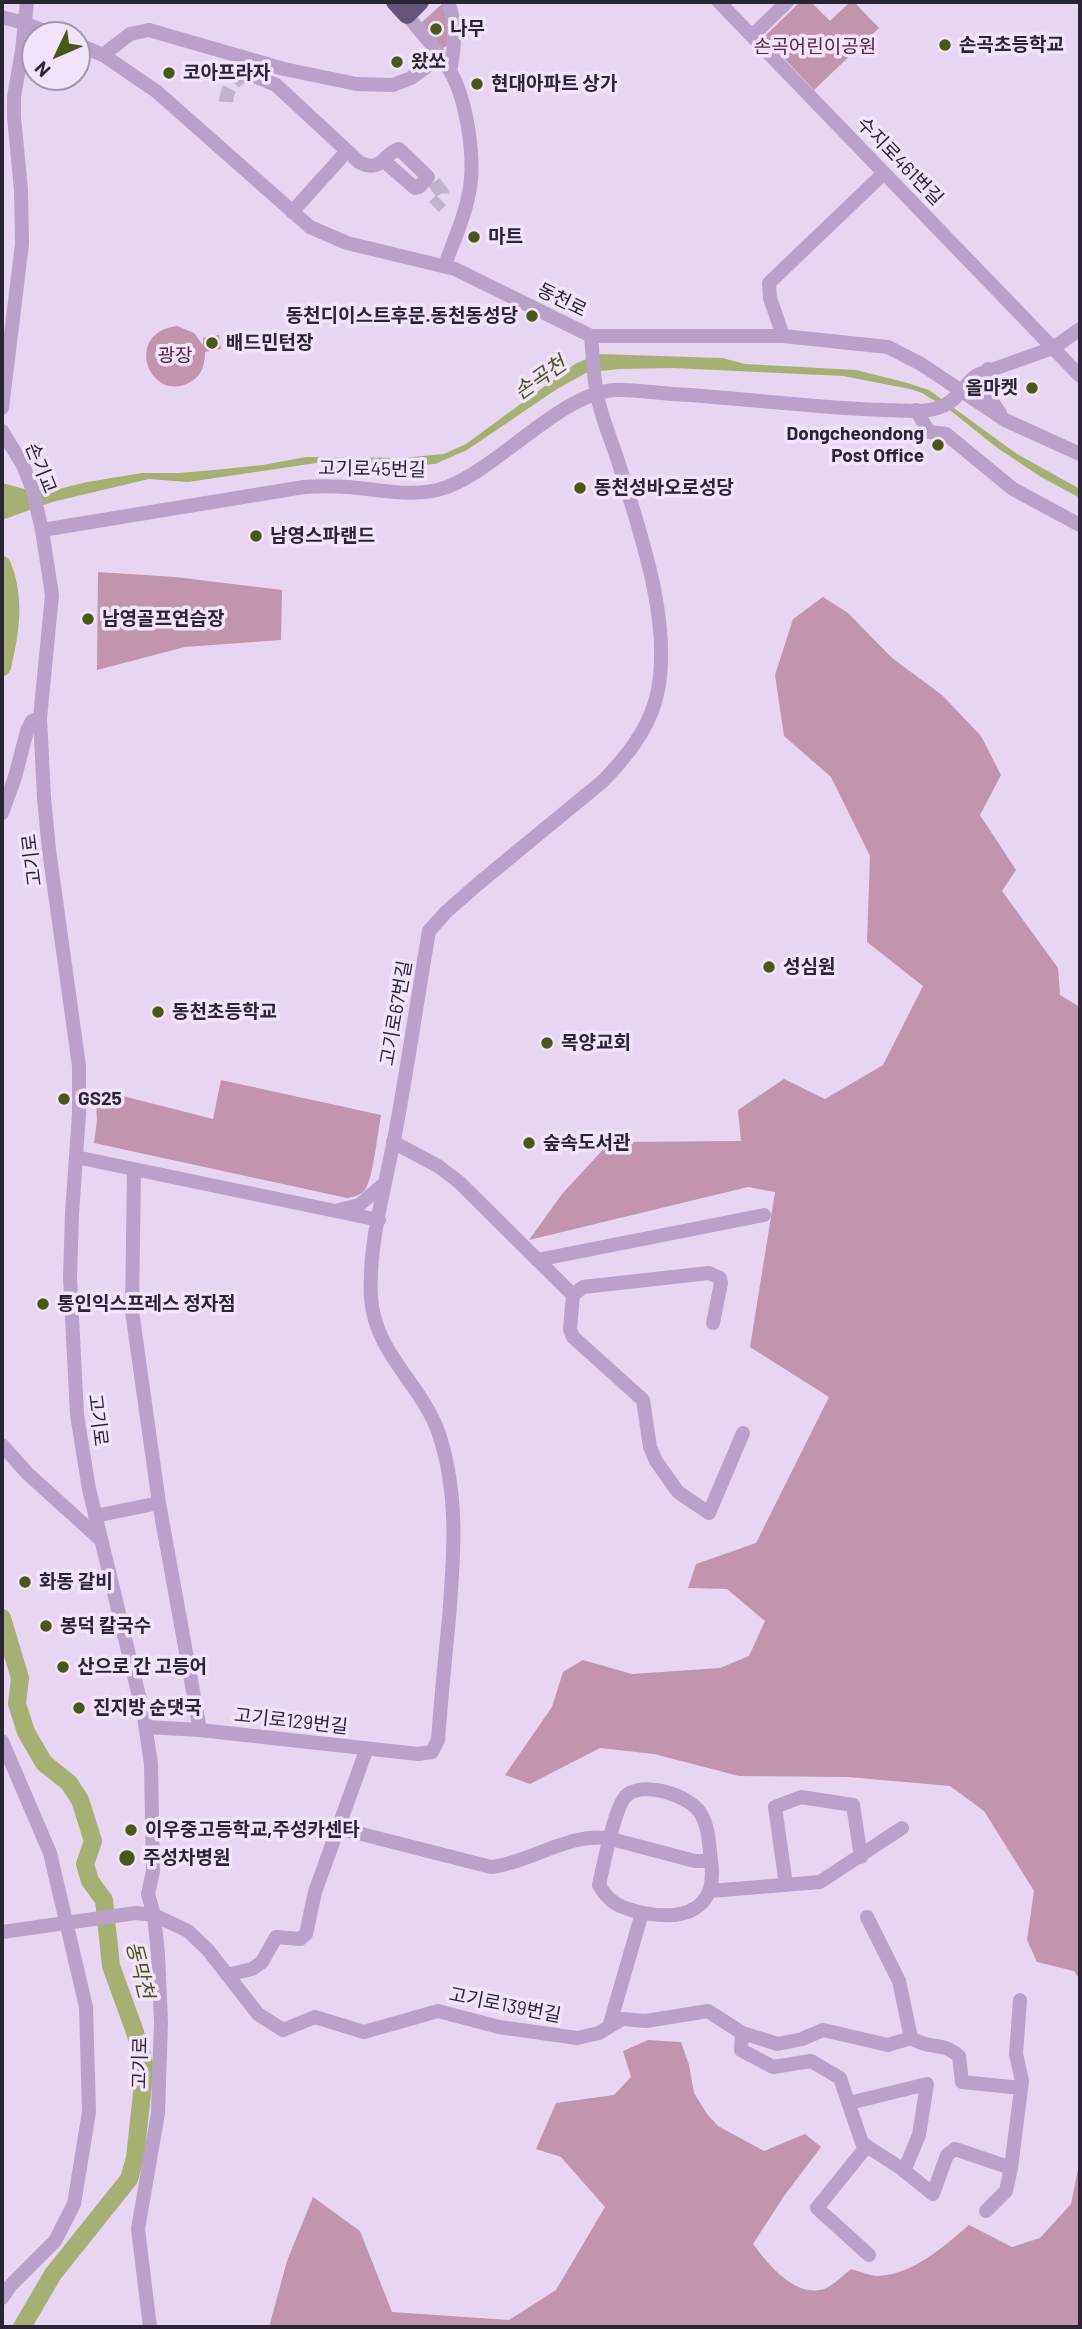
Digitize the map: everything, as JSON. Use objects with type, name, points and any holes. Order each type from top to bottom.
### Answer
[{"type":"street","points":[[24,21],[27,2]]},
{"type":"street","points":[[448,2],[454,29],[454,52],[450,71]]},
{"type":"street","name":"수지로461번길","points":[[719,2],[1080,376]]},
{"type":"street","points":[[752,36],[787,2]]},
{"type":"street","points":[[407,6],[450,71],[467,126],[472,174],[467,204],[445,265]]},
{"type":"street","points":[[2,17],[21,22]]},
{"type":"street","points":[[103,55],[130,34],[149,30],[306,74],[357,84],[384,86],[411,78],[440,57]]},
{"type":"street","points":[[2,408],[21,255],[21,176],[14,117],[21,45]]},
{"type":"street","name":"동천로","points":[[91,50],[103,55],[156,91],[310,227],[334,239],[445,265],[592,340],[783,336],[888,348],[922,364],[1004,420],[1080,454]]},
{"type":"street","points":[[252,75],[276,85],[365,165],[378,165],[384,161]]},
{"type":"street","points":[[292,212],[347,151]]},
{"type":"street","points":[[783,336],[770,298],[769,283],[884,173]]},
{"type":"street","points":[[1080,329],[1053,348],[988,369],[968,381],[962,392],[947,404],[922,410],[929,432],[946,434],[1013,489],[1080,525]]},
{"type":"street","name":"고기로67번길","points":[[432,1752],[438,1740],[455,1551],[453,1495],[438,1430],[426,1407],[385,1347],[371,1301],[370,1280],[429,931],[479,883],[581,801],[611,773],[638,740],[656,700],[661,655],[657,607],[640,530],[597,395],[592,340]]},
{"type":"street","points":[[988,369],[987,388],[990,400],[1004,420]]},
{"type":"street","name":"고기로45번길","points":[[42,530],[304,487],[428,492],[460,481],[566,408],[614,390],[859,409],[922,410]]},
{"type":"street","name":"손기교","points":[[5,436],[23,465],[37,510]]},
{"type":"street","name":"고기로","points":[[37,510],[52,595],[40,718],[44,798],[79,1066],[79,1114],[69,1278],[72,1355],[80,1439],[100,1539],[146,1727],[151,1764],[153,1871],[148,1895],[154,1915],[158,1954],[158,2113],[138,2229],[150,2327]]},
{"type":"street","points":[[2,813],[27,731],[32,721],[40,718]]},
{"type":"street","points":[[393,1142],[446,1171],[573,1295]]},
{"type":"street","points":[[76,1157],[379,1220]]},
{"type":"street","points":[[134,1170],[132,1311],[159,1503],[200,1730]]},
{"type":"street","points":[[333,1211],[359,1205],[385,1183]]},
{"type":"street","points":[[537,1260],[764,1215]]},
{"type":"street","points":[[713,1323],[722,1283],[720,1278],[709,1273],[583,1287],[573,1295],[570,1329],[573,1337],[643,1400],[650,1447],[656,1461],[678,1492],[709,1513],[743,1433]]},
{"type":"street","points":[[2,1445],[28,1474],[100,1539]]},
{"type":"street","points":[[95,1516],[159,1503]]},
{"type":"street","name":"고기로129번길","points":[[146,1727],[200,1730],[418,1754],[432,1752]]},
{"type":"street","points":[[2,1741],[50,1853],[86,2007],[89,2112],[74,2204],[55,2241],[10,2286],[2,2298]]},
{"type":"street","points":[[227,1975],[252,1969],[261,1962],[276,1937],[300,1939],[306,1934],[316,1892],[367,1748]]},
{"type":"street","points":[[636,1788],[650,1788],[686,1799],[700,1811],[707,1829],[712,1881],[710,1891],[696,1908],[679,1916],[642,1913],[611,1903],[598,1885],[611,1839],[624,1798],[636,1788]]},
{"type":"street","points":[[786,1885],[775,1807],[801,1797],[853,1805],[861,1857]]},
{"type":"street","points":[[338,1828],[491,1867],[508,1865],[578,1840],[600,1836],[695,1861],[711,1861]]},
{"type":"street","points":[[710,1891],[820,1882],[902,1828]]},
{"type":"street","name":"고기로139번길","points":[[2,1932],[136,1913],[154,1915],[188,1931],[208,1950],[258,2014],[283,2030],[315,2017],[365,2032],[438,2011],[499,2027],[577,2038],[599,2033],[622,2019],[646,2021],[709,2011],[742,2033],[741,2050],[773,2067],[811,2061],[840,2078],[862,2143],[867,2146]]},
{"type":"street","points":[[609,2027],[642,1913]]},
{"type":"street","points":[[867,1917],[899,1981],[911,2038],[923,2046],[947,2046],[959,2056],[962,2082],[1021,2088]]},
{"type":"street","points":[[986,2211],[1006,2191],[1011,2168],[1021,2088],[1016,2054],[1020,2000]]},
{"type":"street","points":[[742,2033],[778,2043],[802,2039],[823,2030],[888,2045],[911,2038]]},
{"type":"street","points":[[849,2102],[927,2084],[919,2135],[904,2171]]},
{"type":"street","points":[[869,2255],[817,2208],[867,2146],[933,2194],[947,2155],[955,2149],[1011,2168]]},
{"type":"green space","name":"손곡어린이공원","points":[[800,2],[811,2],[830,21],[850,2],[854,2],[879,28],[814,90],[764,37]]},
{"type":"green space","points":[[442,4],[447,17],[448,45],[440,50],[421,23]]},
{"type":"green space","name":"광장","points":[[177,326],[194,333],[203,345],[203,338],[219,335],[221,349],[205,352],[204,365],[198,376],[177,386],[164,384],[154,377],[148,366],[146,353],[150,341],[160,331]]},
{"type":"green space","points":[[98,572],[175,577],[282,590],[281,640],[185,647],[97,670]]},
{"type":"green space","points":[[823,597],[848,613],[892,658],[942,695],[981,736],[1001,775],[980,815],[1016,870],[1002,891],[1058,968],[1060,995],[1080,1007],[1080,1980],[1074,1971],[1037,1962],[1027,1940],[1034,1891],[984,1811],[950,1786],[848,1777],[739,1776],[654,1754],[600,1748],[530,1784],[505,1775],[552,1707],[563,1672],[583,1660],[632,1674],[720,1668],[749,1656],[765,1621],[727,1589],[688,1588],[696,1564],[756,1543],[829,1397],[750,1347],[775,1192],[748,1187],[529,1240],[562,1194],[610,1142],[741,1141],[738,1110],[784,1079],[825,1099],[883,1065],[923,986],[867,942],[870,856],[831,777],[784,736],[775,675],[793,619]]},
{"type":"green space","points":[[221,1080],[381,1115],[371,1174],[364,1190],[347,1198],[94,1143],[97,1120],[95,1089],[213,1119]]},
{"type":"green space","points":[[648,2040],[681,2042],[694,2093],[718,2126],[764,2151],[805,2134],[821,2147],[784,2196],[753,2244],[783,2277],[803,2289],[824,2289],[851,2269],[878,2276],[904,2270],[927,2258],[969,2225],[1012,2247],[1040,2238],[1071,2204],[1080,2159],[1080,2327],[269,2327],[287,2261],[313,2197],[360,2231],[392,2312],[509,2320],[556,2290],[605,2207],[561,2157],[536,2149],[556,2103],[614,2095],[631,2077],[623,2051]]},
{"type":"shaded area","points":[[598,354],[722,358],[745,364],[856,370],[904,382],[929,390],[1017,454],[1080,489],[1080,498],[1041,477],[996,447],[951,411],[922,393],[910,389],[843,376],[673,368],[618,369],[586,373],[557,389],[467,450],[435,464],[323,462],[188,482],[149,479],[52,502],[2,520],[2,483],[28,490],[51,491],[142,473],[214,470],[306,457],[402,458],[444,454],[466,444],[575,364]]},
{"type":"waterway","name":"동막천","points":[[2,565],[10,603],[9,629],[2,667]]},
{"type":"waterway","name":"동막천","points":[[2,1618],[20,1678],[17,1704],[26,1732],[44,1763],[69,1783],[80,1800],[93,1841],[85,1864],[90,1881],[104,1900],[111,1966],[145,2066],[135,2158],[129,2179],[53,2274],[22,2327]]},
{"type":"tunnel","points":[[226,102],[233,83],[241,77],[252,75]]},
{"type":"tunnel","points":[[434,182],[442,193],[442,199],[434,207]]},
{"type":"place","name":"나무","points":[[436,29]]},
{"type":"place","name":"손곡초등학교","points":[[945,45]]},
{"type":"place","name":"왔쏘","points":[[397,62]]},
{"type":"place","name":"코아프라자","points":[[169,73]]},
{"type":"place","name":"현대아파트 상가","points":[[477,84]]},
{"type":"place","name":"마트","points":[[474,237]]},
{"type":"place","name":"동천디이스트후문.동천동성당","points":[[532,316]]},
{"type":"place","name":"배드민턴장","points":[[212,343]]},
{"type":"place","name":"올마켓","points":[[1032,388]]},
{"type":"place","name":"Dongcheondong Post Office","points":[[938,445]]},
{"type":"place","name":"동천성바오로성당","points":[[580,488]]},
{"type":"place","name":"남영스파랜드","points":[[256,536]]},
{"type":"place","name":"남영골프연습장","points":[[88,619]]},
{"type":"place","name":"성심원","points":[[769,967]]},
{"type":"place","name":"동천초등학교","points":[[158,1012]]},
{"type":"place","name":"목양교회","points":[[547,1043]]},
{"type":"place","name":"GS25","points":[[64,1099]]},
{"type":"place","name":"숲속도서관","points":[[529,1143]]},
{"type":"place","name":"통인익스프레스 정자점","points":[[43,1304]]},
{"type":"place","name":"화동 갈비","points":[[25,1582]]},
{"type":"place","name":"봉덕 칼국수","points":[[46,1626]]},
{"type":"place","name":"산으로 간 고등어","points":[[63,1667]]},
{"type":"place","name":"진지방 순댓국","points":[[79,1708]]},
{"type":"place","name":"이우중고등학교,주성카센타","points":[[131,1830]]},
{"type":"place","name":"주성차병원","points":[[127,1858]]},
{"type":"water label","name":"손곡천","points":[[540,378]]}]
